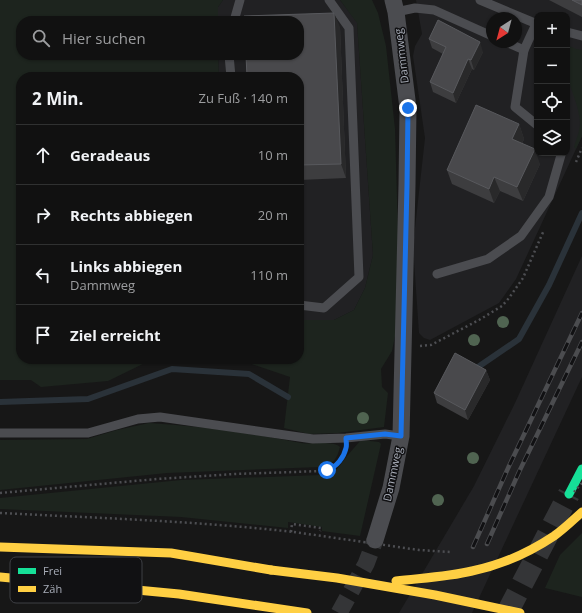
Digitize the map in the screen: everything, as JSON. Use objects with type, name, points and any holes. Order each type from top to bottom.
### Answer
[{"type":"main road","points":[[569,495],[582,469]]},
{"type":"main road","points":[[371,584],[450,575],[502,562],[545,542],[582,512]]},
{"type":"main road","points":[[0,547],[171,553],[271,570],[337,578],[435,595],[520,613]]},
{"type":"main road","points":[[0,577],[10,578]]},
{"type":"main road","points":[[142,590],[179,594],[307,613]]},
{"type":"main road","points":[[179,594],[206,607]]},
{"type":"street","name":"Dammweg","points":[[375,540],[391,488],[401,436],[408,108],[394,6]]},
{"type":"lane","points":[[235,16],[240,0]]},
{"type":"lane","points":[[304,306],[324,308],[359,277],[349,28],[329,0]]},
{"type":"lane","points":[[480,0],[534,23]]},
{"type":"lane","points":[[394,6],[434,10],[486,33]]},
{"type":"lane","points":[[534,28],[524,50],[515,107],[534,123]]},
{"type":"lane","points":[[570,33],[582,36]]},
{"type":"lane","points":[[520,48],[524,50]]},
{"type":"lane","points":[[230,60],[231,72]]},
{"type":"lane","points":[[438,274],[488,260],[522,236],[549,197],[561,156]]},
{"type":"lane","points":[[0,433],[88,433],[138,419],[160,417],[313,439],[346,438],[385,434],[401,436]]},
{"type":"path","points":[[421,346],[431,345],[502,306],[510,298],[527,269]]},
{"type":"path","points":[[0,493],[157,479],[327,470],[331,469],[341,460],[346,448],[346,438]]},
{"type":"path","points":[[569,495],[582,484]]},
{"type":"path","points":[[0,513],[232,526],[293,532],[419,550],[455,552]]},
{"type":"path","points":[[293,532],[292,524],[321,528],[320,531]]},
{"type":"shaded area","points":[[0,0],[223,0],[218,7],[218,16],[16,16],[16,60],[218,60],[219,72],[16,72],[16,364],[143,364],[108,381],[41,387],[31,380],[0,380]]},
{"type":"shaded area","points":[[223,0],[340,0],[357,22],[373,255],[365,288],[354,310],[334,320],[304,320],[304,72],[219,72],[218,60],[304,60],[304,16],[218,16],[218,7]]},
{"type":"shaded area","points":[[340,0],[372,0],[378,13],[386,46],[395,129],[398,234],[398,321],[392,351],[381,369],[382,387],[388,393],[384,427],[338,433],[309,434],[284,428],[290,377],[252,364],[304,364],[304,320],[334,320],[354,310],[365,288],[373,255],[357,23]]},
{"type":"shaded area","points":[[416,0],[582,0],[582,136],[516,279],[499,303],[430,340],[424,338],[419,333],[413,246],[425,138],[413,56],[415,46],[422,34]]},
{"type":"shaded area","points":[[570,46],[582,50],[582,136],[576,149],[574,147],[579,132],[580,123],[577,105],[570,85]]},
{"type":"shaded area","points":[[582,256],[582,377],[472,613],[399,613],[474,486],[515,403]]},
{"type":"shaded area","points":[[149,423],[225,430],[301,443],[327,443],[340,447],[334,461],[328,465],[320,467],[167,473],[0,490],[0,440],[87,439],[117,430]]},
{"type":"shaded area","points":[[362,440],[379,442],[381,444],[360,536],[322,531],[322,527],[288,522],[288,528],[181,517],[0,509],[0,498],[181,480],[321,475],[331,473],[338,468]]},
{"type":"shaded area","points":[[582,533],[582,597],[545,588],[560,555]]},
{"type":"building","points":[[572,0],[582,0],[582,5]]},
{"type":"building","points":[[334,13],[341,164],[304,165],[304,72],[247,72],[246,60],[304,60],[304,16],[244,16]]},
{"type":"building","points":[[438,20],[480,42],[471,60],[468,59],[453,93],[430,82],[446,47],[429,39]]},
{"type":"building","points":[[476,105],[519,124],[512,139],[534,149],[517,187],[494,177],[489,189],[447,170]]},
{"type":"building","points":[[455,353],[486,370],[465,410],[434,393]]},
{"type":"waterway","points":[[478,367],[519,339],[549,285],[582,213]]},
{"type":"waterway","points":[[0,402],[88,399],[172,369],[249,374],[288,397]]},
{"type":"tunnel","points":[[507,613],[569,494]]},
{"type":"tunnel","points":[[339,613],[366,564],[375,540]]},
{"type":"railway","points":[[473,547],[509,466],[582,313]]},
{"type":"railway","points":[[487,544],[519,472],[582,342]]},
{"type":"traffic: fast","points":[[569,494],[582,469]]},
{"type":"traffic: slow","points":[[396,581],[463,573],[504,562],[525,553],[554,536],[582,512]]},
{"type":"traffic: slow","points":[[0,547],[171,553],[271,570]]},
{"type":"traffic: slow","points":[[271,570],[337,578],[435,595],[520,613]]},
{"type":"traffic: slow","points":[[0,577],[10,578]]},
{"type":"traffic: slow","points":[[142,590],[179,594],[307,613]]},
{"type":"route","points":[[327,470],[331,469],[341,460],[346,448],[346,438],[385,434],[401,436],[408,108]]}]
